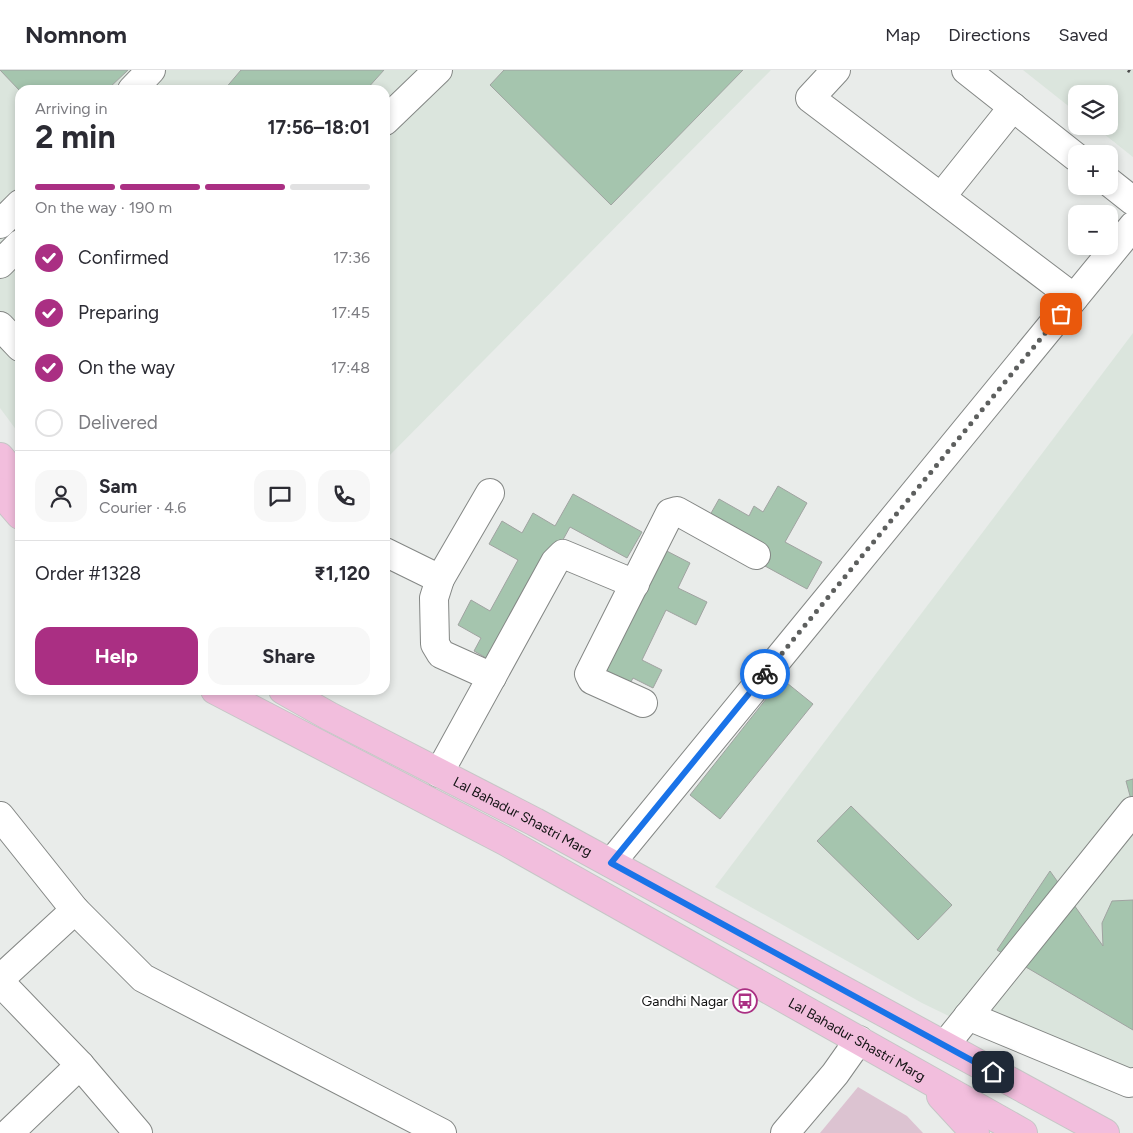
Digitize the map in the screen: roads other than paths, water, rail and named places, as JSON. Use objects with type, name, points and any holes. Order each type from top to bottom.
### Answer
[{"type":"main road","points":[[9,478],[15,498]]},
{"type":"main road","name":"Lal Bahadur Shastri Marg","points":[[225,695],[505,841],[1023,1133]]},
{"type":"main road","name":"Lal Bahadur Shastri Marg","points":[[292,695],[611,863],[1104,1133]]},
{"type":"main road","points":[[925,1079],[975,1133]]},
{"type":"street","points":[[137,85],[152,70]]},
{"type":"street","points":[[390,116],[438,70]]},
{"type":"street","points":[[836,70],[810,98],[1074,298]]},
{"type":"street","points":[[966,70],[1068,151]]},
{"type":"street","points":[[941,198],[1014,108]]},
{"type":"street","points":[[1118,189],[1133,201]]},
{"type":"street","points":[[0,224],[15,209]]},
{"type":"street","points":[[611,863],[1133,226]]},
{"type":"street","points":[[0,264],[15,249]]},
{"type":"street","points":[[0,326],[15,342]]},
{"type":"street","points":[[490,493],[440,579],[434,598],[435,644],[441,654],[492,677]]},
{"type":"street","points":[[642,704],[592,680],[588,674],[670,513],[677,511],[756,555]]},
{"type":"street","points":[[390,554],[440,579]]},
{"type":"street","points":[[438,773],[555,562],[563,554],[635,584]]},
{"type":"street","points":[[945,1045],[1133,811]]},
{"type":"street","points":[[0,816],[75,910],[142,978],[442,1133]]},
{"type":"street","points":[[75,910],[0,980],[80,1065],[138,1133]]},
{"type":"street","points":[[968,1016],[1129,1083],[1133,1082]]},
{"type":"street","points":[[785,1133],[835,1074],[859,1040]]},
{"type":"street","points":[[9,1133],[80,1065]]},
{"type":"railway","points":[[1128,70],[1133,73]]},
{"type":"place","name":"Gandhi Nagar","points":[[745,1001]]}]
